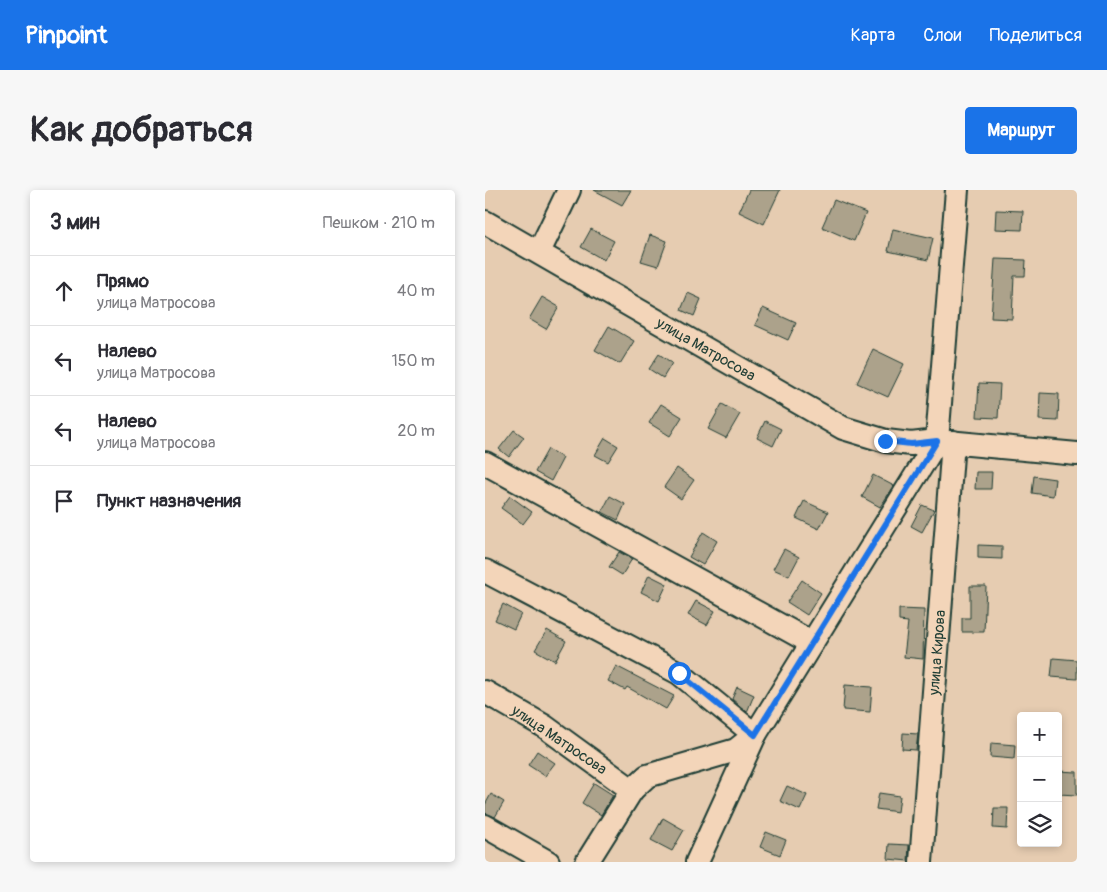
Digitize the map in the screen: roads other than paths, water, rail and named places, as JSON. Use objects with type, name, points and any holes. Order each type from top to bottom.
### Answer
[{"type":"street","points":[[539,252],[569,190]]},
{"type":"street","name":"улица Кирова","points":[[921,862],[957,190]]},
{"type":"street","name":"улица Матросова","points":[[485,222],[843,428],[885,441],[911,444],[945,442],[1077,454]]},
{"type":"street","points":[[697,862],[755,735],[812,643],[945,442]]},
{"type":"street","points":[[485,463],[812,643]]},
{"type":"street","points":[[485,571],[679,673],[755,735]]},
{"type":"street","name":"улица Матросова","points":[[485,692],[544,726],[632,790]]},
{"type":"street","points":[[587,862],[632,790],[647,776],[737,750],[755,735]]},
{"type":"street","points":[[485,826],[548,862]]}]
